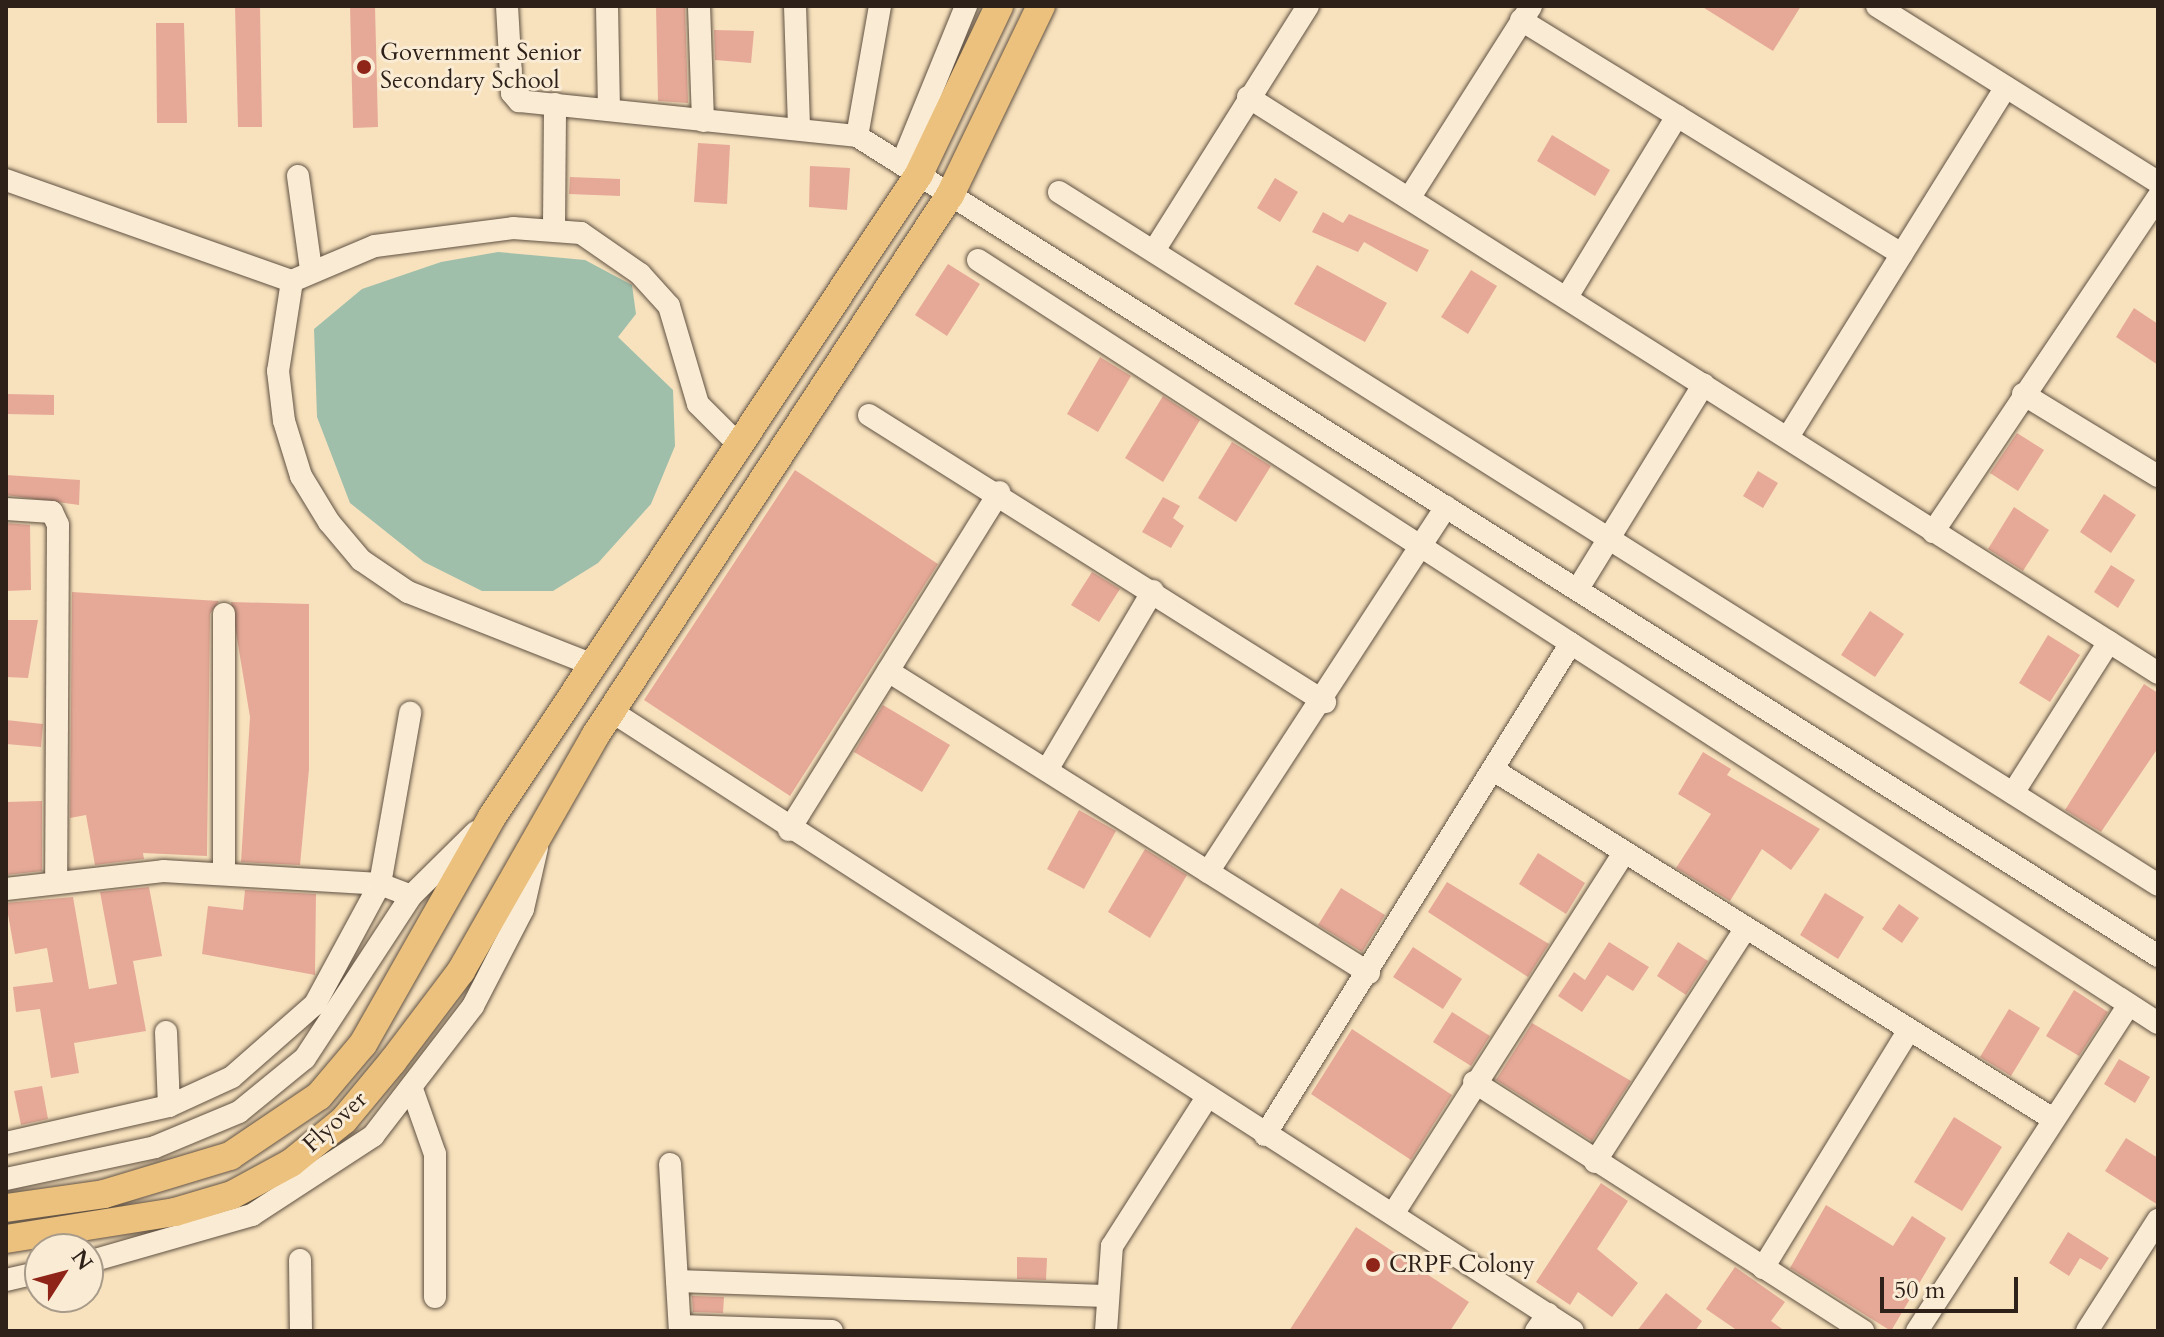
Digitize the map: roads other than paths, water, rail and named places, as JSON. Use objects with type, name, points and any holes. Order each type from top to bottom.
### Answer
[{"type":"main road","name":"Flyover","points":[[6,1208],[166,1180],[268,1135],[319,1096],[363,1044],[492,817],[559,720],[910,168],[999,6]]},
{"type":"main road","name":"Flyover","points":[[6,1239],[175,1212],[232,1195],[291,1163],[344,1120],[393,1061],[498,907],[595,736],[950,195],[1041,6]]},
{"type":"main road","points":[[559,720],[595,736]]},
{"type":"street","points":[[507,6],[512,93],[519,101],[857,136],[1446,507],[1579,587],[2158,956]]},
{"type":"street","points":[[607,6],[609,108]]},
{"type":"street","points":[[699,6],[703,121]]},
{"type":"street","points":[[795,6],[799,129]]},
{"type":"street","points":[[857,136],[880,6]]},
{"type":"street","points":[[910,168],[966,6]]},
{"type":"street","points":[[1155,249],[1308,6]]},
{"type":"street","points":[[1877,6],[2158,182]]},
{"type":"street","points":[[1410,197],[1526,13],[1677,116],[1902,254]]},
{"type":"street","points":[[1788,437],[2006,87]]},
{"type":"street","points":[[1248,97],[2158,673]]},
{"type":"street","points":[[554,226],[555,104]]},
{"type":"street","points":[[1567,297],[1677,116]]},
{"type":"street","points":[[298,176],[301,276],[278,371],[284,421],[301,476],[329,522],[361,560],[408,592],[593,665]]},
{"type":"street","points":[[6,180],[301,276],[375,246],[554,226],[607,248],[669,306],[698,404],[735,441]]},
{"type":"street","points":[[1059,192],[1611,535],[2158,885]]},
{"type":"street","points":[[1933,532],[2158,197]]},
{"type":"street","points":[[978,260],[1419,549],[1571,643],[2158,1023]]},
{"type":"street","points":[[1579,587],[1704,384]]},
{"type":"street","points":[[2023,394],[2158,476]]},
{"type":"street","points":[[869,415],[999,492],[1325,702]]},
{"type":"street","points":[[789,830],[999,492]]},
{"type":"street","points":[[1208,872],[1325,702],[1446,507]]},
{"type":"street","points":[[6,509],[52,512],[58,525],[56,883]]},
{"type":"street","points":[[1047,770],[1153,591]]},
{"type":"street","points":[[224,614],[224,873]]},
{"type":"street","points":[[2013,793],[2109,642]]},
{"type":"street","points":[[1265,1135],[1495,771],[1571,643]]},
{"type":"street","points":[[888,671],[1369,973]]},
{"type":"street","points":[[611,711],[789,830],[1393,1214],[1542,1322],[1573,1331]]},
{"type":"street","points":[[6,1143],[169,1106],[232,1077],[315,1004],[380,884],[410,713]]},
{"type":"street","points":[[1495,771],[1907,1033],[2053,1119]]},
{"type":"street","points":[[6,1179],[155,1147],[239,1112],[305,1058],[335,1022],[411,896],[492,817]]},
{"type":"street","points":[[104,1257],[252,1215],[373,1136],[413,1092],[473,1006],[523,909],[541,832]]},
{"type":"street","points":[[1393,1214],[1474,1082],[1623,854]]},
{"type":"street","points":[[6,889],[163,871],[380,884],[411,896]]},
{"type":"street","points":[[1595,1162],[1744,931]]},
{"type":"street","points":[[1917,1331],[2129,1005]]},
{"type":"street","points":[[166,1032],[169,1106]]},
{"type":"street","points":[[1763,1268],[1907,1033]]},
{"type":"street","points":[[1474,1082],[1863,1331]]},
{"type":"street","points":[[413,1092],[435,1154],[435,1297]]},
{"type":"street","points":[[1106,1331],[1106,1296],[1112,1246],[1208,1096]]},
{"type":"street","points":[[670,1164],[680,1328],[832,1331]]},
{"type":"street","points":[[2087,1331],[2158,1220]]},
{"type":"street","points":[[300,1260],[301,1331]]},
{"type":"street","points":[[677,1281],[1106,1296]]},
{"type":"place","name":"Government Senior Secondary School","points":[[364,67]]},
{"type":"place","name":"CRPF Colony","points":[[1373,1265]]}]
